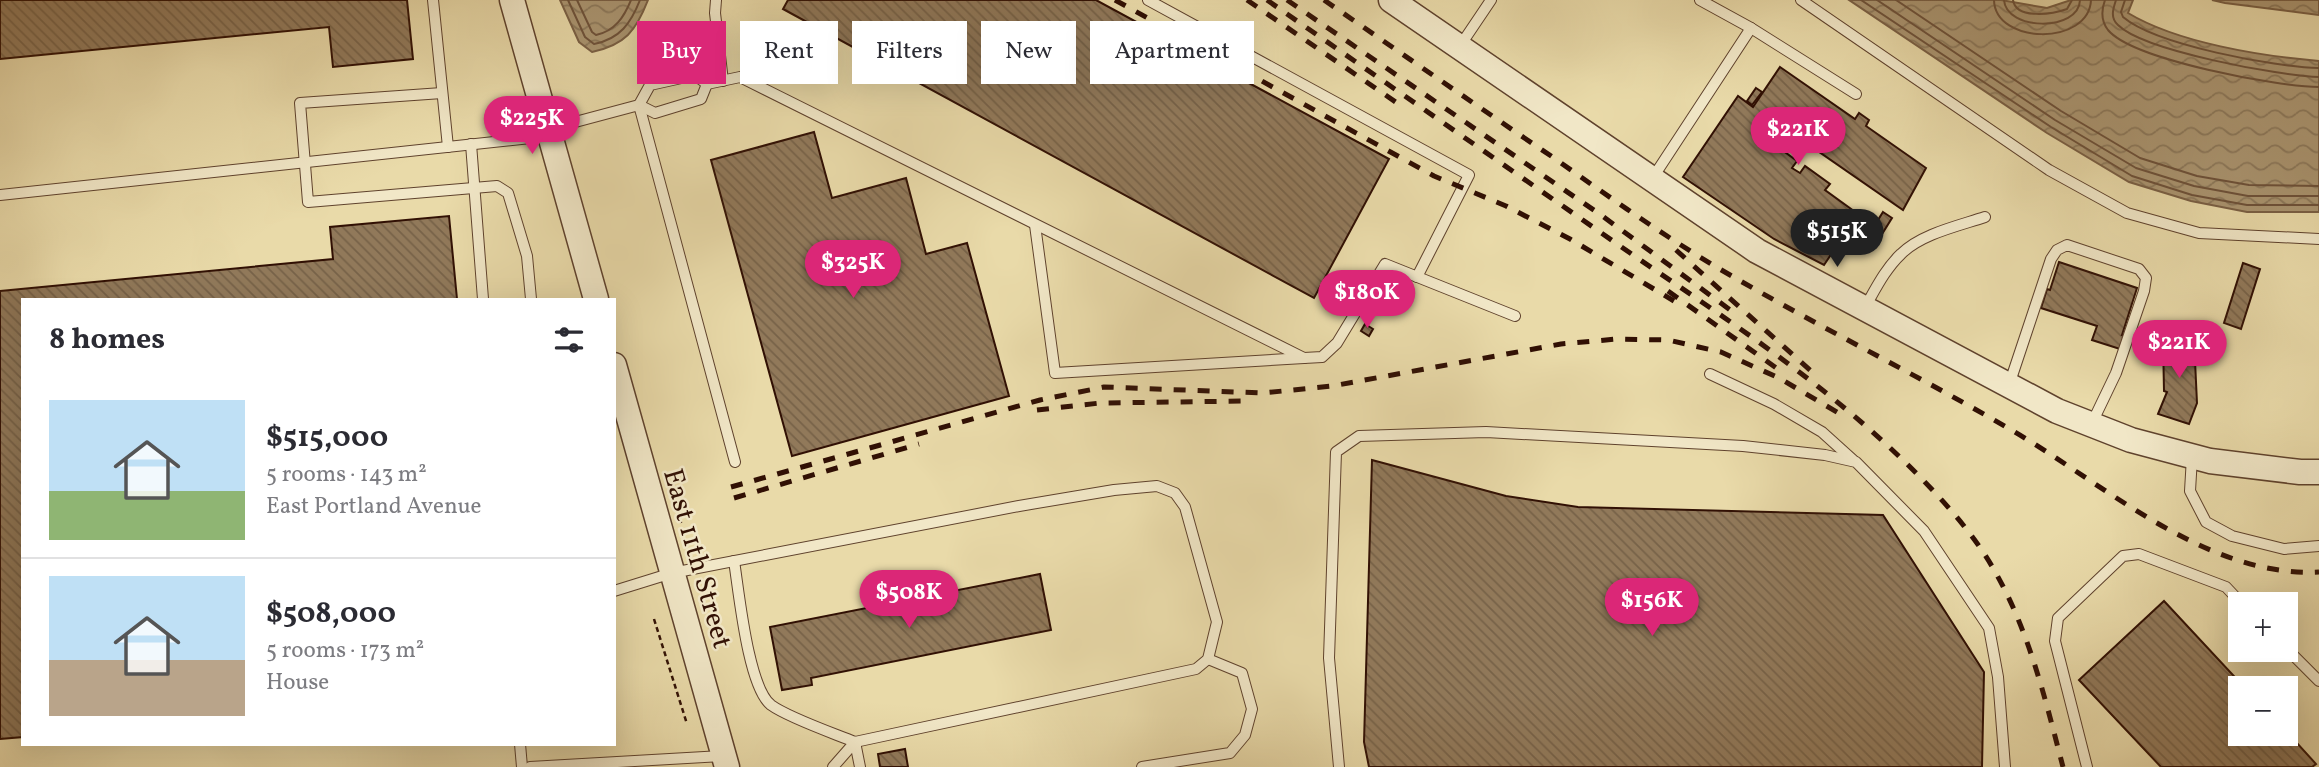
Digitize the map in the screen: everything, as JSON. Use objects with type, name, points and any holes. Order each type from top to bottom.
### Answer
[{"type":"street","points":[[512,0],[596,298]]},
{"type":"street","points":[[1391,0],[1757,251],[2057,411],[2131,440],[2192,456],[2277,470],[2319,472]]},
{"type":"street","name":"East 11th Street","points":[[616,372],[726,762]]},
{"type":"lane","points":[[433,0],[447,147]]},
{"type":"lane","points":[[716,0],[716,21]]},
{"type":"lane","points":[[1148,0],[1469,175],[1417,277]]},
{"type":"lane","points":[[1460,47],[1491,0]]},
{"type":"lane","points":[[1700,0],[1751,28],[1856,94]]},
{"type":"lane","points":[[1801,0],[2049,170],[2127,213],[2199,233],[2319,239]]},
{"type":"lane","points":[[1652,179],[1751,28]]},
{"type":"lane","points":[[726,80],[740,77],[1304,358]]},
{"type":"lane","points":[[654,84],[650,85],[639,105],[735,462]]},
{"type":"lane","points":[[0,195],[471,145],[549,133],[639,105],[656,113],[667,110],[701,99],[707,84]]},
{"type":"lane","points":[[442,93],[300,103],[308,202],[497,186],[508,193],[527,256],[531,298]]},
{"type":"lane","points":[[471,145],[484,298]]},
{"type":"lane","points":[[1864,309],[1885,274],[1902,253],[1945,230],[1985,217]]},
{"type":"lane","points":[[1035,225],[1055,373],[1322,357],[1337,343],[1385,264],[1515,316]]},
{"type":"lane","points":[[2009,386],[2051,259],[2057,250],[2067,245],[2139,269],[2146,278],[2144,291],[2116,373],[2091,425]]},
{"type":"lane","points":[[1710,374],[1774,404],[1822,432],[1856,462],[1924,531],[1989,628],[1998,677],[2005,767]]},
{"type":"lane","points":[[1339,767],[1329,658],[1336,452],[1359,436],[1486,432],[1743,446],[1825,455],[1856,462]]},
{"type":"lane","points":[[2192,456],[2190,491],[2206,522],[2232,536],[2284,549],[2319,546]]},
{"type":"lane","points":[[616,590],[672,573],[734,561],[1019,506],[1114,490],[1157,486],[1175,493],[1185,508],[1217,622],[1208,659],[1196,669],[855,742],[782,711],[764,699],[750,660],[734,561]]},
{"type":"lane","points":[[2087,767],[2055,641],[2059,618],[2123,556],[2139,554],[2226,587],[2231,592]]},
{"type":"lane","points":[[1142,767],[1230,753],[1245,735],[1252,709],[1242,673],[1208,659]]},
{"type":"lane","points":[[2298,660],[2319,681]]},
{"type":"lane","points":[[834,767],[855,742]]},
{"type":"lane","points":[[855,742],[860,767]]},
{"type":"lane","points":[[520,746],[522,767]]},
{"type":"lane","points":[[530,767],[726,762]]},
{"type":"path","points":[[681,523],[682,503]]},
{"type":"path","points":[[654,619],[687,724]]},
{"type":"water","points":[[560,0],[648,0],[634,28],[621,41],[592,52],[579,42]]},
{"type":"water","points":[[1849,0],[2001,0],[2047,8],[2071,0],[2133,0],[2128,13],[2195,40],[2246,52],[2319,61],[2319,212],[2247,212],[2191,201],[2129,182],[2047,133]]},
{"type":"water","points":[[2212,0],[2319,0],[2319,15],[2225,3]]},
{"type":"building","points":[[0,0],[407,0],[413,59],[333,67],[329,27],[0,59]]},
{"type":"building","points":[[788,0],[1096,0],[1135,21],[1090,21],[1090,84],[1251,84],[1389,159],[1314,298],[921,84],[967,84],[967,21],[852,21],[852,47],[838,39],[838,21],[805,21],[783,9]]},
{"type":"building","points":[[1780,67],[1855,119],[1859,113],[1869,120],[1866,126],[1926,168],[1903,210],[1773,120],[1763,136],[1797,161],[1792,168],[1800,173],[1805,166],[1830,184],[1825,190],[1858,214],[1824,265],[1774,239],[1683,177],[1738,96],[1753,107]]},
{"type":"building","points":[[1756,88],[1762,92],[1752,105],[1747,101]]},
{"type":"building","points":[[814,132],[832,198],[906,178],[926,254],[967,243],[1009,396],[792,456],[711,160]]},
{"type":"building","points":[[1883,212],[1892,218],[1882,234],[1873,228]]},
{"type":"building","points":[[449,216],[457,298],[21,298],[21,737],[0,739],[0,291],[333,259],[330,227]]},
{"type":"building","points":[[2059,262],[2137,288],[2120,349],[2092,340],[2097,326],[2041,308]]},
{"type":"building","points":[[2243,263],[2260,269],[2241,329],[2224,323]]},
{"type":"building","points":[[1365,324],[1373,329],[1369,336],[1361,331]]},
{"type":"building","points":[[2194,339],[2197,403],[2189,424],[2158,414],[2167,392],[2164,391],[2163,340]]},
{"type":"building","points":[[1372,460],[1506,496],[1578,507],[1883,515],[1984,672],[1982,767],[1369,767],[1364,742]]},
{"type":"building","points":[[1040,574],[1051,630],[811,678],[812,685],[782,690],[770,627]]},
{"type":"building","points":[[2164,601],[2234,676],[2228,676],[2228,746],[2298,744],[2316,764],[2312,767],[2161,767],[2079,680]]},
{"type":"building","points":[[905,749],[908,767],[880,767],[878,754]]},
{"type":"railway","points":[[1115,0],[1434,176],[1506,206],[1570,239],[1674,301]]},
{"type":"railway","points":[[1247,0],[1400,105]]},
{"type":"railway","points":[[1267,0],[1746,333],[1819,388],[1889,447],[1951,510],[1993,568],[2026,640],[2063,767]]},
{"type":"railway","points":[[1287,0],[1601,215],[1733,312]]},
{"type":"railway","points":[[1324,0],[1697,255],[2013,431],[2158,524],[2237,560],[2277,570],[2319,572]]},
{"type":"railway","points":[[1676,250],[1811,371]]},
{"type":"railway","points":[[1668,291],[1782,372]]},
{"type":"railway","points":[[731,487],[1040,400],[1104,387],[1263,393],[1332,386],[1561,344],[1617,339],[1668,340],[1721,352],[1779,378],[1847,418]]},
{"type":"railway","points":[[1037,410],[1100,403],[1249,401]]},
{"type":"railway","points":[[734,498],[919,444]]}]
